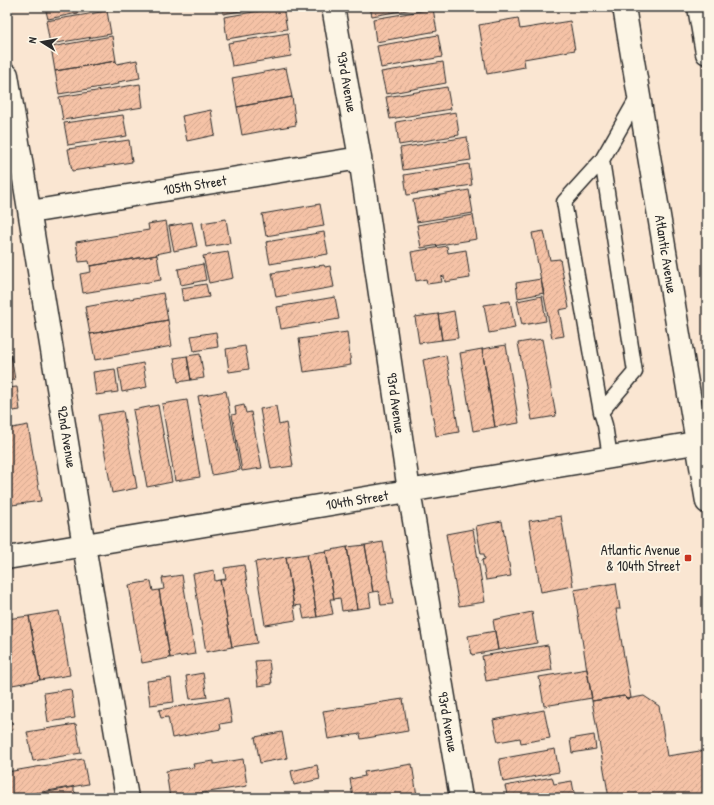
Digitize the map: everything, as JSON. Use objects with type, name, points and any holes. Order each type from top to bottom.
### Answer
[{"type":"street","name":"93rd Avenue","points":[[333,7],[360,158],[409,491],[461,798]]},
{"type":"street","name":"Atlantic Avenue","points":[[624,7],[702,442],[707,502]]},
{"type":"street","points":[[699,7],[707,53]]},
{"type":"street","name":"92nd Avenue","points":[[7,75],[127,798]]},
{"type":"street","name":"105th Street","points":[[30,212],[360,158]]},
{"type":"street","name":"104th Street","points":[[7,558],[702,442]]},
{"type":"lane","points":[[610,457],[564,202],[602,160],[639,95]]},
{"type":"lane","points":[[601,412],[634,372],[602,160]]},
{"type":"building","points":[[45,7],[108,7],[48,19]]},
{"type":"building","points":[[222,7],[264,7],[223,14]]},
{"type":"building","points":[[283,7],[287,29],[227,39],[224,17]]},
{"type":"building","points":[[370,7],[424,7],[372,16]]},
{"type":"building","points":[[433,9],[437,31],[376,42],[373,19]]},
{"type":"building","points":[[107,11],[111,34],[50,44],[46,21]]},
{"type":"building","points":[[518,18],[520,29],[570,21],[575,50],[524,59],[525,67],[487,74],[479,25]]},
{"type":"building","points":[[288,33],[291,56],[232,66],[228,43]]},
{"type":"building","points":[[438,35],[442,57],[381,68],[377,46]]},
{"type":"building","points":[[112,36],[116,61],[55,71],[51,47]]},
{"type":"building","points":[[137,60],[140,78],[118,82],[119,84],[59,94],[55,71],[116,61],[117,64]]},
{"type":"building","points":[[443,62],[446,83],[386,94],[381,72]]},
{"type":"building","points":[[286,68],[292,97],[237,107],[232,78]]},
{"type":"building","points":[[140,84],[143,107],[63,120],[59,97]]},
{"type":"building","points":[[447,87],[451,109],[390,119],[386,97]]},
{"type":"building","points":[[292,97],[296,125],[242,135],[237,107]]},
{"type":"building","points":[[211,110],[215,135],[187,141],[182,116]]},
{"type":"building","points":[[456,112],[459,135],[399,145],[396,122]]},
{"type":"building","points":[[123,115],[127,136],[68,145],[64,123]]},
{"type":"building","points":[[467,137],[471,160],[403,170],[400,148]]},
{"type":"building","points":[[129,140],[132,162],[72,171],[68,149]]},
{"type":"building","points":[[469,164],[472,185],[407,195],[404,175]]},
{"type":"building","points":[[469,190],[473,213],[417,222],[413,200]]},
{"type":"building","points":[[320,204],[324,226],[266,236],[262,214]]},
{"type":"building","points":[[473,215],[477,239],[421,248],[417,225]]},
{"type":"building","points":[[226,219],[230,243],[206,247],[202,223]]},
{"type":"building","points":[[166,221],[171,251],[156,254],[157,255],[90,266],[89,261],[79,262],[76,242],[149,230],[148,224]]},
{"type":"building","points":[[192,222],[197,246],[174,251],[169,226]]},
{"type":"building","points":[[544,231],[550,260],[560,259],[569,308],[559,310],[564,336],[552,338],[532,233]]},
{"type":"building","points":[[324,232],[328,254],[270,264],[266,242]]},
{"type":"building","points":[[447,246],[448,253],[466,250],[470,278],[445,282],[444,276],[441,277],[442,282],[427,284],[426,279],[416,281],[411,252]]},
{"type":"building","points":[[228,252],[233,278],[209,283],[203,256]]},
{"type":"building","points":[[157,255],[161,280],[83,293],[80,274],[91,272],[90,266]]},
{"type":"building","points":[[203,264],[206,280],[181,285],[178,269]]},
{"type":"building","points":[[324,265],[325,267],[330,266],[334,287],[276,297],[272,273]]},
{"type":"building","points":[[541,279],[544,293],[518,298],[516,283]]},
{"type":"building","points":[[206,284],[209,297],[183,301],[181,288]]},
{"type":"building","points":[[163,293],[168,320],[90,334],[85,307]]},
{"type":"building","points":[[542,296],[546,321],[522,325],[517,301]]},
{"type":"building","points":[[335,297],[339,319],[281,329],[277,307]]},
{"type":"building","points":[[510,301],[515,328],[489,333],[484,305]]},
{"type":"building","points":[[454,311],[458,338],[442,340],[438,314]]},
{"type":"building","points":[[438,314],[442,340],[419,343],[415,317]]},
{"type":"building","points":[[168,320],[172,346],[95,360],[90,334]]},
{"type":"building","points":[[216,332],[218,347],[194,351],[191,336]]},
{"type":"building","points":[[347,332],[351,365],[304,372],[299,339]]},
{"type":"building","points":[[542,339],[556,416],[532,420],[518,343]]},
{"type":"building","points":[[506,345],[519,423],[495,427],[482,349]]},
{"type":"building","points":[[245,346],[249,369],[229,372],[226,349]]},
{"type":"building","points":[[482,349],[495,427],[473,431],[460,353]]},
{"type":"building","points":[[200,354],[204,378],[191,380],[187,356]]},
{"type":"building","points":[[11,355],[15,380],[7,381],[7,356]]},
{"type":"building","points":[[446,355],[459,432],[436,436],[423,360]]},
{"type":"building","points":[[187,356],[191,380],[178,382],[174,358]]},
{"type":"building","points":[[143,363],[147,387],[122,392],[118,368]]},
{"type":"building","points":[[115,369],[118,392],[96,395],[93,372]]},
{"type":"building","points":[[17,387],[20,410],[7,412],[7,388]]},
{"type":"building","points":[[226,391],[240,470],[212,475],[198,396]]},
{"type":"building","points":[[187,400],[200,477],[175,481],[162,404]]},
{"type":"building","points":[[158,405],[172,482],[147,487],[133,410]]},
{"type":"building","points":[[244,405],[246,413],[251,412],[262,468],[242,471],[232,415],[236,414],[235,407]]},
{"type":"building","points":[[276,406],[279,425],[286,423],[293,466],[271,469],[260,409]]},
{"type":"building","points":[[123,411],[137,488],[112,493],[98,415]]},
{"type":"building","points":[[28,425],[41,501],[12,505],[7,475],[7,429]]},
{"type":"building","points":[[7,475],[12,505],[7,506]]},
{"type":"building","points":[[561,516],[573,586],[541,592],[529,521]]},
{"type":"building","points":[[502,521],[511,576],[486,580],[482,560],[485,559],[484,554],[481,554],[476,526]]},
{"type":"building","points":[[473,529],[485,602],[459,606],[446,534]]},
{"type":"building","points":[[383,542],[393,604],[381,605],[379,591],[373,592],[365,545]]},
{"type":"building","points":[[365,545],[373,592],[369,593],[371,607],[357,609],[347,547]]},
{"type":"building","points":[[347,547],[357,609],[342,611],[340,598],[334,599],[326,551]]},
{"type":"building","points":[[326,551],[334,599],[330,599],[333,614],[317,617],[307,554]]},
{"type":"building","points":[[307,554],[317,617],[304,619],[301,605],[294,606],[286,557]]},
{"type":"building","points":[[286,557],[296,620],[265,625],[255,562]]},
{"type":"building","points":[[244,565],[257,643],[232,647],[220,580],[226,579],[224,568]]},
{"type":"building","points":[[214,570],[215,581],[220,580],[232,647],[206,652],[193,574]]},
{"type":"building","points":[[182,575],[195,654],[170,658],[159,590],[164,589],[162,578]]},
{"type":"building","points":[[151,581],[153,591],[159,590],[170,658],[142,663],[129,585]]},
{"type":"building","points":[[616,583],[620,609],[616,609],[631,698],[627,699],[624,696],[592,701],[574,590]]},
{"type":"building","points":[[59,611],[70,675],[40,680],[29,616]]},
{"type":"building","points":[[532,612],[537,643],[498,650],[493,620]]},
{"type":"building","points":[[29,616],[40,680],[12,685],[7,653],[7,619]]},
{"type":"building","points":[[495,631],[498,650],[472,655],[468,636]]},
{"type":"building","points":[[548,645],[552,670],[486,681],[482,656]]},
{"type":"building","points":[[269,660],[272,684],[258,686],[255,661]]},
{"type":"building","points":[[587,669],[592,698],[544,706],[539,677]]},
{"type":"building","points":[[203,673],[207,697],[190,699],[186,676]]},
{"type":"building","points":[[171,678],[174,702],[150,705],[147,681]]},
{"type":"building","points":[[71,689],[75,718],[48,722],[44,693]]},
{"type":"building","points":[[624,696],[627,699],[644,696],[659,706],[667,756],[700,751],[707,753],[707,798],[609,798],[592,701]]},
{"type":"building","points":[[228,698],[232,722],[220,724],[221,729],[172,738],[168,717],[161,718],[159,710]]},
{"type":"building","points":[[403,699],[408,731],[361,739],[360,734],[328,739],[323,711]]},
{"type":"building","points":[[7,709],[9,709],[13,730],[7,731]]},
{"type":"building","points":[[544,710],[550,738],[521,743],[520,738],[498,742],[493,720]]},
{"type":"building","points":[[76,724],[81,753],[33,761],[27,732]]},
{"type":"building","points":[[282,732],[287,758],[260,763],[255,737]]},
{"type":"building","points":[[594,735],[596,749],[572,753],[570,739]]},
{"type":"building","points":[[555,749],[559,772],[503,782],[499,759]]},
{"type":"building","points":[[83,759],[88,784],[7,798],[7,772]]},
{"type":"building","points":[[243,759],[247,786],[170,798],[166,771],[194,767],[193,764],[214,761],[214,764]]},
{"type":"building","points":[[412,764],[417,796],[402,798],[353,798],[350,779],[365,776],[364,772]]},
{"type":"building","points":[[317,765],[320,779],[294,785],[291,771]]},
{"type":"building","points":[[552,777],[554,784],[572,781],[575,798],[508,798],[505,786]]},
{"type":"building","points":[[74,787],[77,798],[22,797]]},
{"type":"building","points":[[254,794],[255,798],[228,798]]},
{"type":"place","name":"Atlantic Avenue & 104th Street","points":[[688,558]]}]
